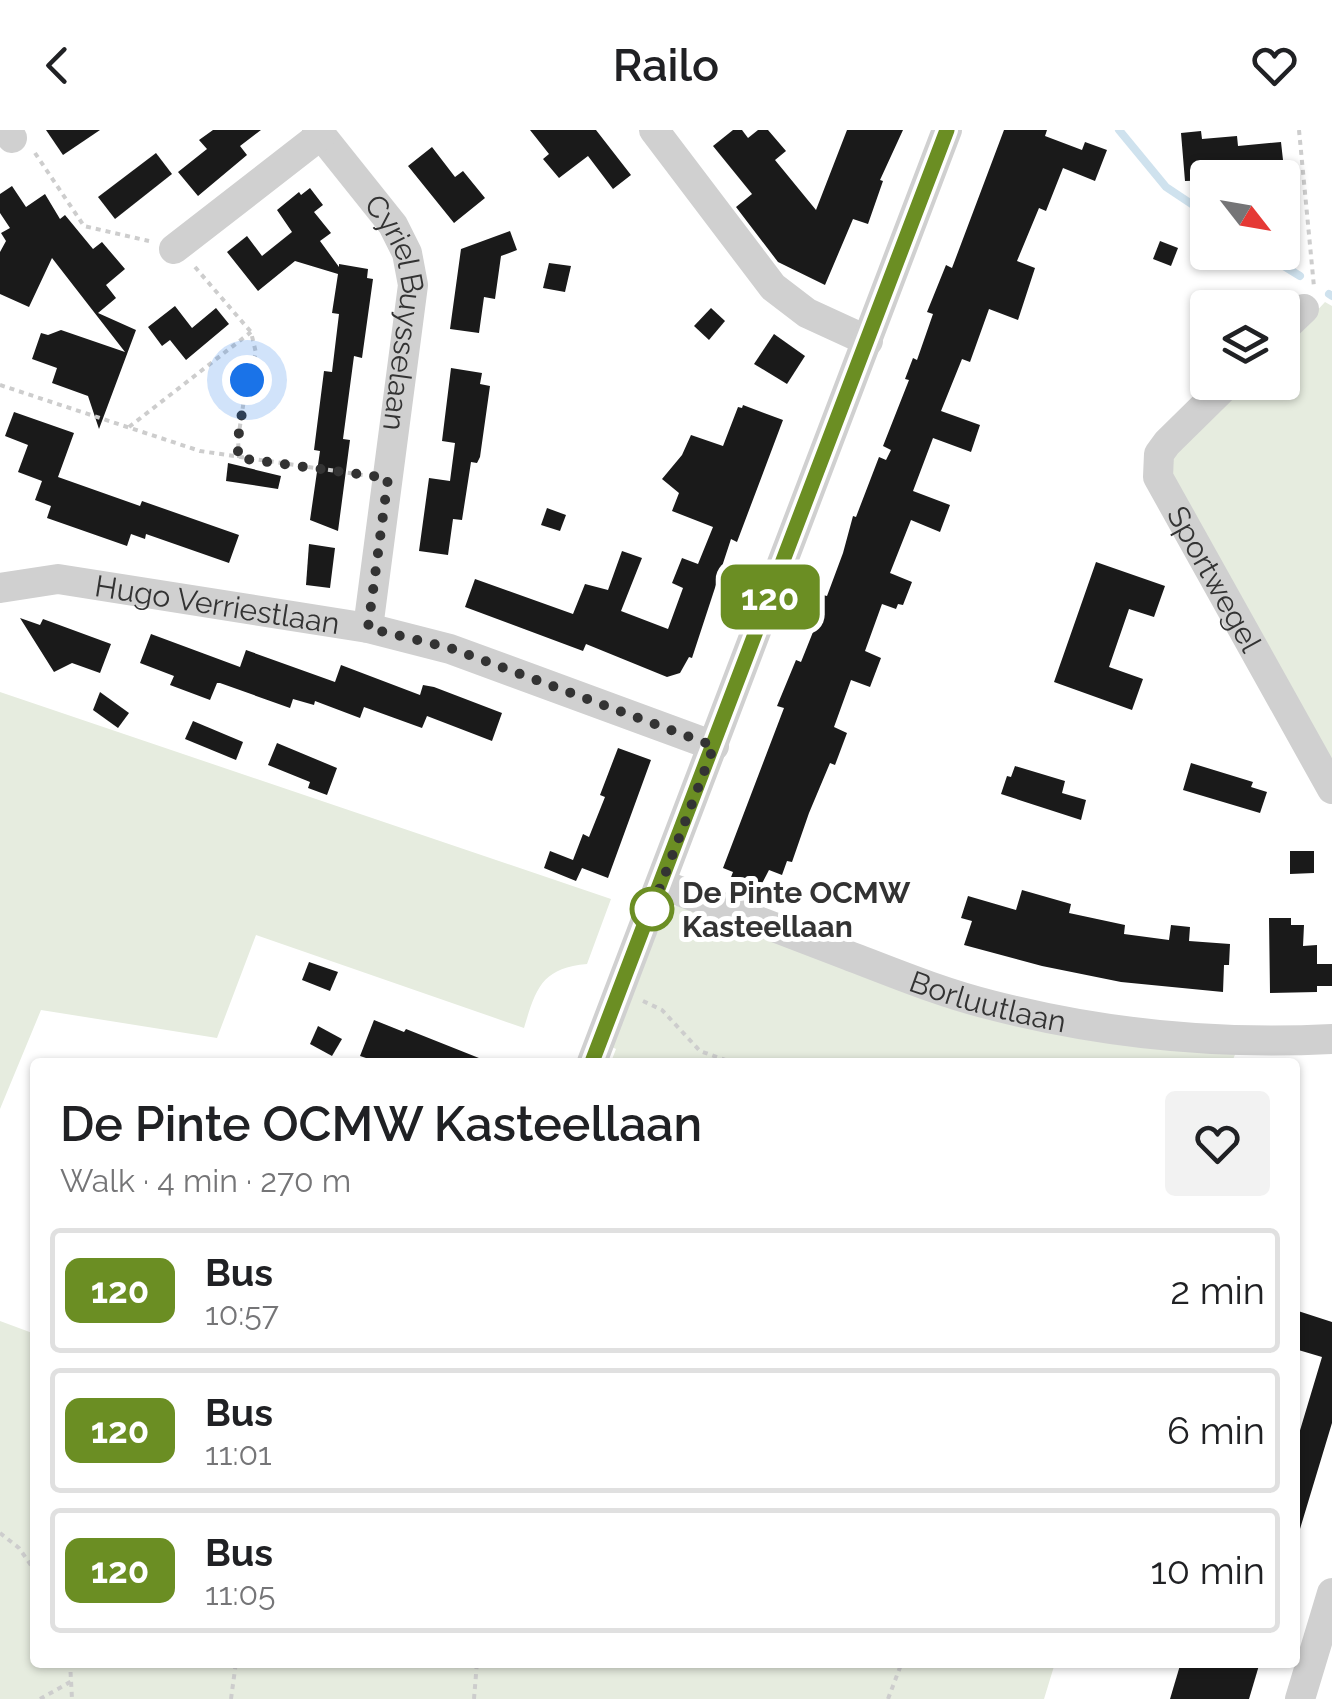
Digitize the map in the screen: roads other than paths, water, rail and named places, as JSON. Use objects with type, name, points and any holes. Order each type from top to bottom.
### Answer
[{"type":"street","points":[[654,130],[773,287],[806,313],[868,341]]},
{"type":"street","points":[[594,1058],[947,130]]},
{"type":"street","name":"Cyriel Buysselaan","points":[[174,249],[319,133],[393,225],[407,253],[413,285],[368,628]]},
{"type":"street","name":"Sportwegel","points":[[1211,400],[1159,454],[1158,477],[1332,789]]},
{"type":"street","name":"Hugo Verriestlaan","points":[[0,588],[58,579],[368,628],[450,648],[714,746]]},
{"type":"street","name":"Borluutlaan","points":[[662,884],[911,980],[989,1005],[1173,1038],[1266,1043],[1332,1039]]},
{"type":"street","points":[[1300,1699],[1332,1593]]},
{"type":"waterway","points":[[1119,130],[1166,187],[1190,203]]},
{"type":"waterway","points":[[1290,270],[1300,276]]},
{"type":"place","name":"De Pinte OCMW Kasteellaan","points":[[652,909]]}]
